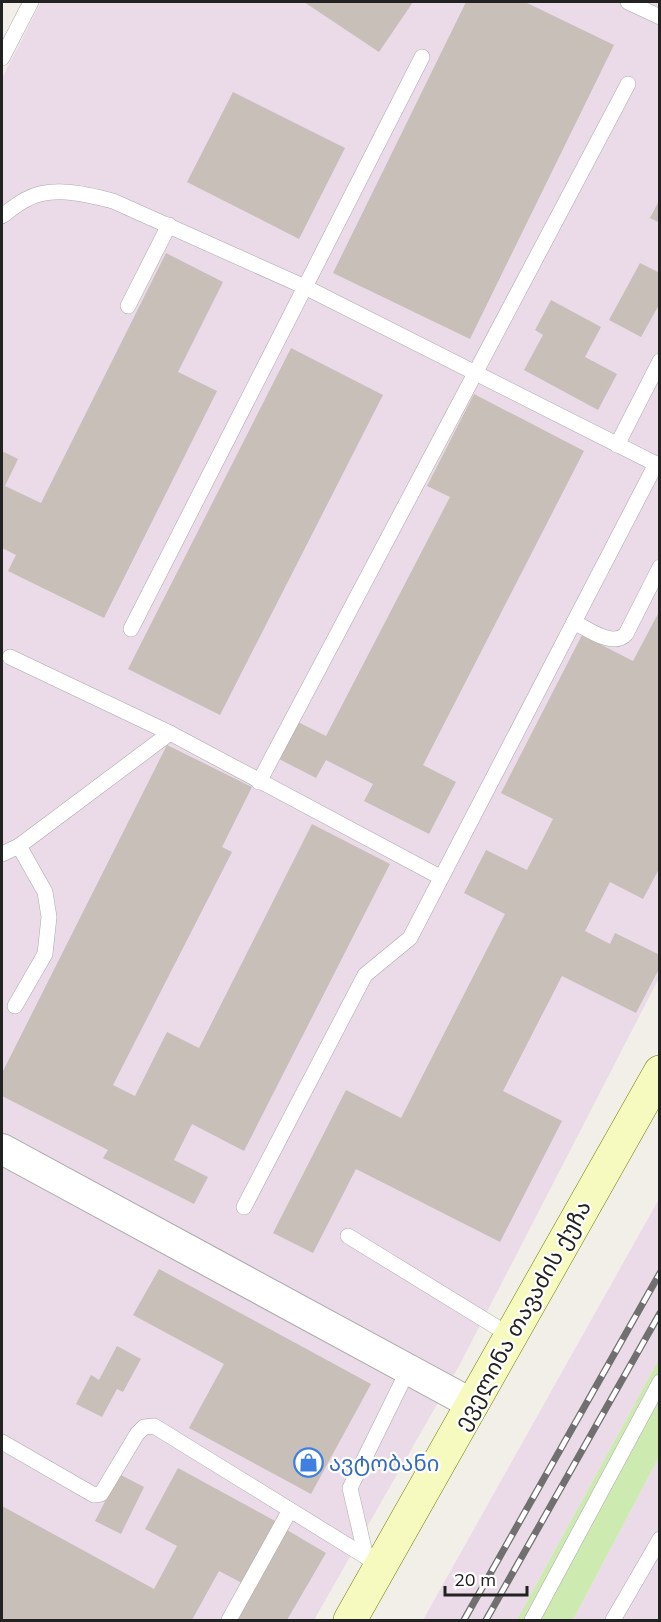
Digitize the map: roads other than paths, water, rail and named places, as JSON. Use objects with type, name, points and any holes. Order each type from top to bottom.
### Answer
[{"type":"main road","name":"ეველინა თავაძის ქუჩა","points":[[350,1620],[373,1562],[472,1404],[660,1072]]},
{"type":"street","points":[[2,1149],[472,1404]]},
{"type":"lane","points":[[2,58],[31,2]]},
{"type":"lane","points":[[628,2],[660,17]]},
{"type":"lane","points":[[131,628],[422,57]]},
{"type":"lane","points":[[259,782],[628,84]]},
{"type":"lane","points":[[2,216],[25,200],[40,194],[59,192],[88,195],[113,201],[305,287],[658,465],[410,938],[365,975],[244,1207]]},
{"type":"lane","points":[[128,306],[169,225]]},
{"type":"lane","points":[[617,445],[660,361]]},
{"type":"lane","points":[[574,622],[613,640],[621,639],[626,634],[660,567]]},
{"type":"lane","points":[[10,657],[170,733],[440,877]]},
{"type":"lane","points":[[2,854],[19,846],[170,733]]},
{"type":"lane","points":[[15,1006],[45,954],[49,917],[45,892],[19,846]]},
{"type":"lane","points":[[348,1236],[511,1336]]},
{"type":"lane","points":[[373,1562],[350,1488],[408,1370]]},
{"type":"lane","points":[[532,1620],[660,1382]]},
{"type":"lane","points":[[2,1442],[94,1495],[101,1494],[137,1434],[144,1427],[154,1426],[373,1562]]},
{"type":"lane","points":[[229,1620],[290,1510]]},
{"type":"lane","points":[[614,1620],[660,1539]]},
{"type":"railway","points":[[464,1620],[660,1273]]},
{"type":"railway","points":[[486,1620],[660,1313]]},
{"type":"place","name":"ავტობანი","points":[[308,1463]]}]
